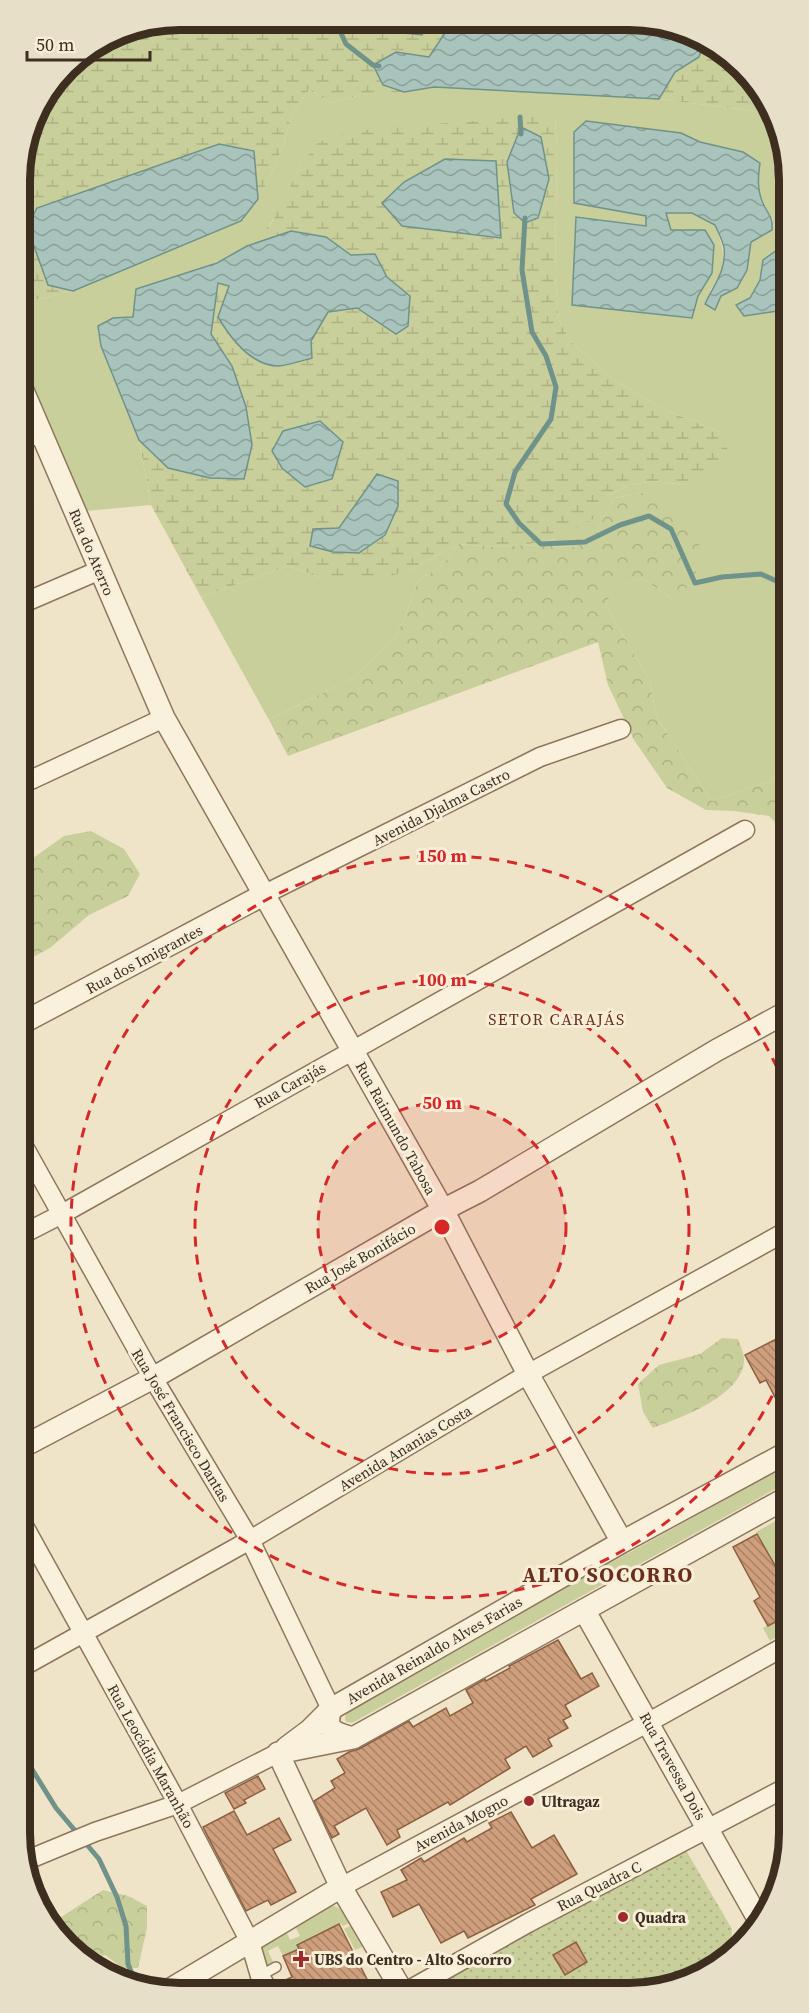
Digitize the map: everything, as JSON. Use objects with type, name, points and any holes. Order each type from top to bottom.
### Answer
[{"type":"street","name":"Rua do Aterro","points":[[30,407],[164,718]]},
{"type":"street","points":[[30,437],[41,432]]},
{"type":"street","points":[[30,600],[100,570]]},
{"type":"street","points":[[30,780],[164,718]]},
{"type":"street","name":"Rua Raimundo Tabosa","points":[[164,718],[443,1210],[528,1374],[622,1542]]},
{"type":"street","name":"Avenida Djalma Castro","points":[[265,894],[540,757],[621,729]]},
{"type":"street","name":"Rua Carajás","points":[[30,1230],[745,830]]},
{"type":"street","name":"Rua dos Imigrantes","points":[[30,1019],[265,894]]},
{"type":"street","name":"Rua José Bonifácio","points":[[30,1443],[153,1378],[443,1210],[480,1191],[717,1050],[779,1016]]},
{"type":"street","name":"Rua José Francisco Dantas","points":[[30,1157],[153,1378],[250,1540],[331,1708]]},
{"type":"street","name":"Avenida Ananias Costa","points":[[30,1663],[250,1540],[528,1374],[779,1235]]},
{"type":"street","name":"Avenida Reinaldo Alves Farias","points":[[32,1858],[94,1832],[178,1804],[278,1753],[310,1730],[331,1708],[622,1542],[779,1457]]},
{"type":"street","name":"Avenida Reinaldo Alves Farias","points":[[278,1753],[353,1738],[779,1502]]},
{"type":"street","name":"Rua Leocádia Maranhão","points":[[30,1537],[178,1804],[268,1978]]},
{"type":"street","name":"Rua Travessa Dois","points":[[584,1611],[649,1722],[755,1914]]},
{"type":"street","name":"Avenida Mogno","points":[[181,1983],[341,1887],[779,1650]]},
{"type":"street","name":"Avenida Reinaldo Alves Farias","points":[[331,1708],[328,1719],[330,1728],[338,1734],[353,1738]]},
{"type":"street","points":[[278,1753],[341,1887],[397,1983]]},
{"type":"street","name":"Rua Quadra C","points":[[422,1983],[528,1923],[779,1791]]},
{"type":"green space","points":[[404,30],[405,33],[421,35],[423,30],[443,30],[445,33],[429,57],[396,52],[383,85],[404,92],[360,95],[331,103],[309,90],[293,112],[283,146],[258,199],[254,151],[48,285],[73,291],[35,300],[30,299],[30,170],[33,151],[41,122],[55,97],[74,74],[97,55],[122,41],[160,31]]},
{"type":"green space","points":[[701,49],[728,67],[742,81],[763,112],[659,99],[675,72],[698,57]]},
{"type":"green space","points":[[434,87],[659,99],[763,112],[774,141],[778,160],[778,166],[775,169],[779,202],[779,249],[763,260],[760,280],[750,298],[736,305],[765,312],[779,311],[779,770],[771,781],[712,801],[657,718],[649,679],[606,606],[612,586],[643,579],[670,597],[700,540],[647,492],[614,498],[594,536],[574,547],[524,545],[555,539],[607,496],[629,485],[655,481],[684,485],[720,432],[663,409],[614,380],[570,341],[559,320],[555,276],[557,148],[555,117],[301,165],[271,223],[259,236],[227,257],[209,265],[136,289],[134,317],[113,318],[101,346],[139,440],[151,505],[86,511],[30,385],[30,299],[35,300],[73,291],[241,221],[268,181],[283,146],[293,112],[309,90],[331,103],[360,95]],"holes":[[[680,133],[700,142],[743,152],[760,163],[761,193],[773,220],[751,242],[747,270],[737,288],[721,296],[710,291],[720,274],[723,259],[715,225],[692,213],[666,213],[671,230],[705,230],[712,273],[698,296],[692,318],[646,226],[646,216],[574,203]]]},
{"type":"green space","points":[[520,117],[555,117],[557,148],[555,276],[559,320],[570,341],[614,380],[663,409],[720,432],[729,453],[718,471],[684,485],[655,481],[629,485],[607,496],[595,518],[555,539],[524,545],[495,547],[459,544],[408,571],[382,578],[321,578],[288,566],[201,597],[151,505],[139,440],[168,468],[232,366],[211,334],[217,283],[229,286],[218,317],[254,359],[278,366],[312,358],[311,341],[327,312],[357,308],[396,334],[410,296],[387,277],[375,254],[351,255],[326,237],[292,231],[247,246],[271,224],[301,165],[318,142],[351,131]],"holes":[[[339,528],[310,546],[313,529]]]},
{"type":"green space","points":[[647,492],[700,539],[695,583],[670,597],[643,579],[613,586],[606,606],[649,679],[657,718],[712,801],[771,781],[779,770],[779,826],[769,816],[706,810],[667,788],[634,740],[608,685],[598,642],[288,756],[269,720],[353,678],[393,640],[403,622],[418,581],[441,566],[459,544],[495,547],[524,545],[574,547],[594,536],[614,498]]},
{"type":"green space","points":[[459,544],[441,566],[418,581],[403,622],[393,640],[353,678],[269,720],[201,597],[288,566],[321,578],[408,571]]},
{"type":"green space","points":[[91,831],[124,849],[140,874],[128,896],[89,915],[50,948],[30,959],[30,860],[64,836]]},
{"type":"green space","points":[[722,1338],[738,1339],[744,1356],[741,1374],[733,1385],[708,1404],[653,1428],[643,1412],[638,1384],[659,1365],[700,1354]]},
{"type":"green space","points":[[779,1470],[779,1487],[352,1723],[345,1720],[346,1713]]},
{"type":"green space","points":[[779,1519],[779,1572],[756,1532]]},
{"type":"green space","points":[[779,1620],[779,1636],[770,1641],[763,1628]]},
{"type":"green space","points":[[680,1849],[687,1852],[732,1929],[731,1942],[704,1963],[687,1972],[649,1982],[438,1983]]},
{"type":"green space","points":[[103,1890],[128,1896],[147,1906],[147,1928],[138,1968],[123,1968],[105,1955],[97,1958],[74,1939],[58,1919]]},
{"type":"green space","points":[[330,1905],[340,1909],[349,1923],[343,1926],[339,1924],[320,1938],[283,1956],[278,1946],[268,1951],[274,1964],[265,1968],[254,1944],[282,1933],[287,1933],[290,1940],[300,1936],[296,1928],[297,1924]]},
{"type":"green space","points":[[350,1926],[362,1947],[355,1950],[344,1929]]},
{"type":"water","points":[[404,30],[424,30],[422,35],[405,33]]},
{"type":"water","points":[[457,30],[649,31],[677,38],[702,49],[699,57],[675,72],[659,99],[434,87],[404,92],[383,85],[373,65],[396,52],[429,57],[445,33]]},
{"type":"water","points":[[586,121],[681,133],[700,142],[743,152],[760,163],[758,178],[760,193],[771,218],[772,230],[751,242],[747,270],[737,288],[721,296],[715,310],[705,304],[721,271],[724,256],[723,245],[715,225],[692,213],[666,213],[671,230],[705,230],[714,245],[712,273],[698,296],[692,318],[572,305],[576,217],[646,226],[646,216],[574,203],[574,132]]},
{"type":"water","points":[[521,127],[541,137],[549,179],[538,218],[525,223],[514,213],[507,162]]},
{"type":"water","points":[[219,144],[254,151],[258,199],[241,221],[73,291],[48,285],[30,235],[30,221],[37,208]]},
{"type":"water","points":[[445,159],[496,161],[501,238],[402,226],[382,203],[404,182]]},
{"type":"water","points":[[778,166],[779,202],[777,199],[775,169]]},
{"type":"water","points":[[291,231],[326,237],[351,255],[375,254],[387,277],[410,296],[408,326],[396,334],[357,308],[328,312],[311,341],[312,358],[279,366],[269,365],[243,350],[218,317],[229,286],[218,283],[211,334],[232,366],[246,407],[252,445],[244,479],[210,478],[168,468],[139,440],[101,346],[98,326],[113,318],[133,317],[136,289],[217,263],[247,246]]},
{"type":"water","points":[[779,249],[779,311],[744,316],[736,305],[750,298],[760,280],[763,260]]},
{"type":"water","points":[[320,421],[343,442],[332,479],[305,487],[282,468],[272,451],[283,431]]},
{"type":"water","points":[[377,474],[398,481],[398,506],[385,535],[359,553],[333,552],[310,546],[313,529],[339,528]]},
{"type":"building","points":[[779,1338],[779,1405],[766,1380],[760,1383],[745,1355]]},
{"type":"building","points":[[757,1534],[779,1572],[779,1620],[768,1626],[754,1601],[760,1597],[733,1547]]},
{"type":"building","points":[[558,1640],[581,1679],[592,1673],[599,1686],[565,1705],[571,1716],[563,1720],[568,1728],[548,1739],[552,1746],[533,1757],[526,1746],[505,1759],[510,1768],[450,1805],[448,1802],[397,1830],[400,1837],[387,1845],[366,1808],[334,1826],[339,1834],[332,1838],[314,1801],[335,1788],[331,1781],[345,1773],[337,1759],[409,1721],[413,1727],[446,1708],[450,1716],[473,1703],[466,1690]]},
{"type":"building","points":[[258,1776],[265,1789],[244,1800],[246,1803],[234,1809],[225,1793]]},
{"type":"building","points":[[234,1811],[247,1835],[279,1818],[291,1840],[273,1849],[296,1892],[271,1905],[268,1900],[246,1911],[203,1827]]},
{"type":"building","points":[[511,1812],[532,1848],[554,1835],[577,1874],[531,1899],[535,1905],[468,1938],[464,1931],[441,1943],[419,1904],[393,1917],[381,1892],[407,1880],[401,1870],[421,1858],[424,1862],[464,1838],[467,1842],[492,1828],[489,1823]]},
{"type":"building","points":[[339,1924],[369,1983],[279,1983],[292,1977],[283,1956],[299,1949],[297,1945]]},
{"type":"building","points":[[576,1942],[587,1962],[565,1975],[553,1955]]},
{"type":"waterway","points":[[340,30],[346,44],[373,65],[379,66]]},
{"type":"waterway","points":[[520,117],[521,134]]},
{"type":"waterway","points":[[525,218],[522,270],[532,332],[546,356],[556,387],[551,419],[515,472],[506,504],[519,523],[541,544],[585,542],[620,525],[649,516],[671,529],[695,583],[722,577],[761,574],[779,582]]},
{"type":"waterway","points":[[30,1766],[56,1808],[99,1859],[117,1897],[126,1926],[128,1964],[132,1975]]},
{"type":"place","name":"Ultragaz","points":[[529,1801]]},
{"type":"place","name":"Quadra","points":[[623,1917]]},
{"type":"place","name":"UBS do Centro - Alto Socorro","points":[[301,1959]]},
{"type":"district","name":"SETOR CARAJÁS","points":[[557,1019]]},
{"type":"district","name":"ALTO SOCORRO","points":[[608,1574]]}]
